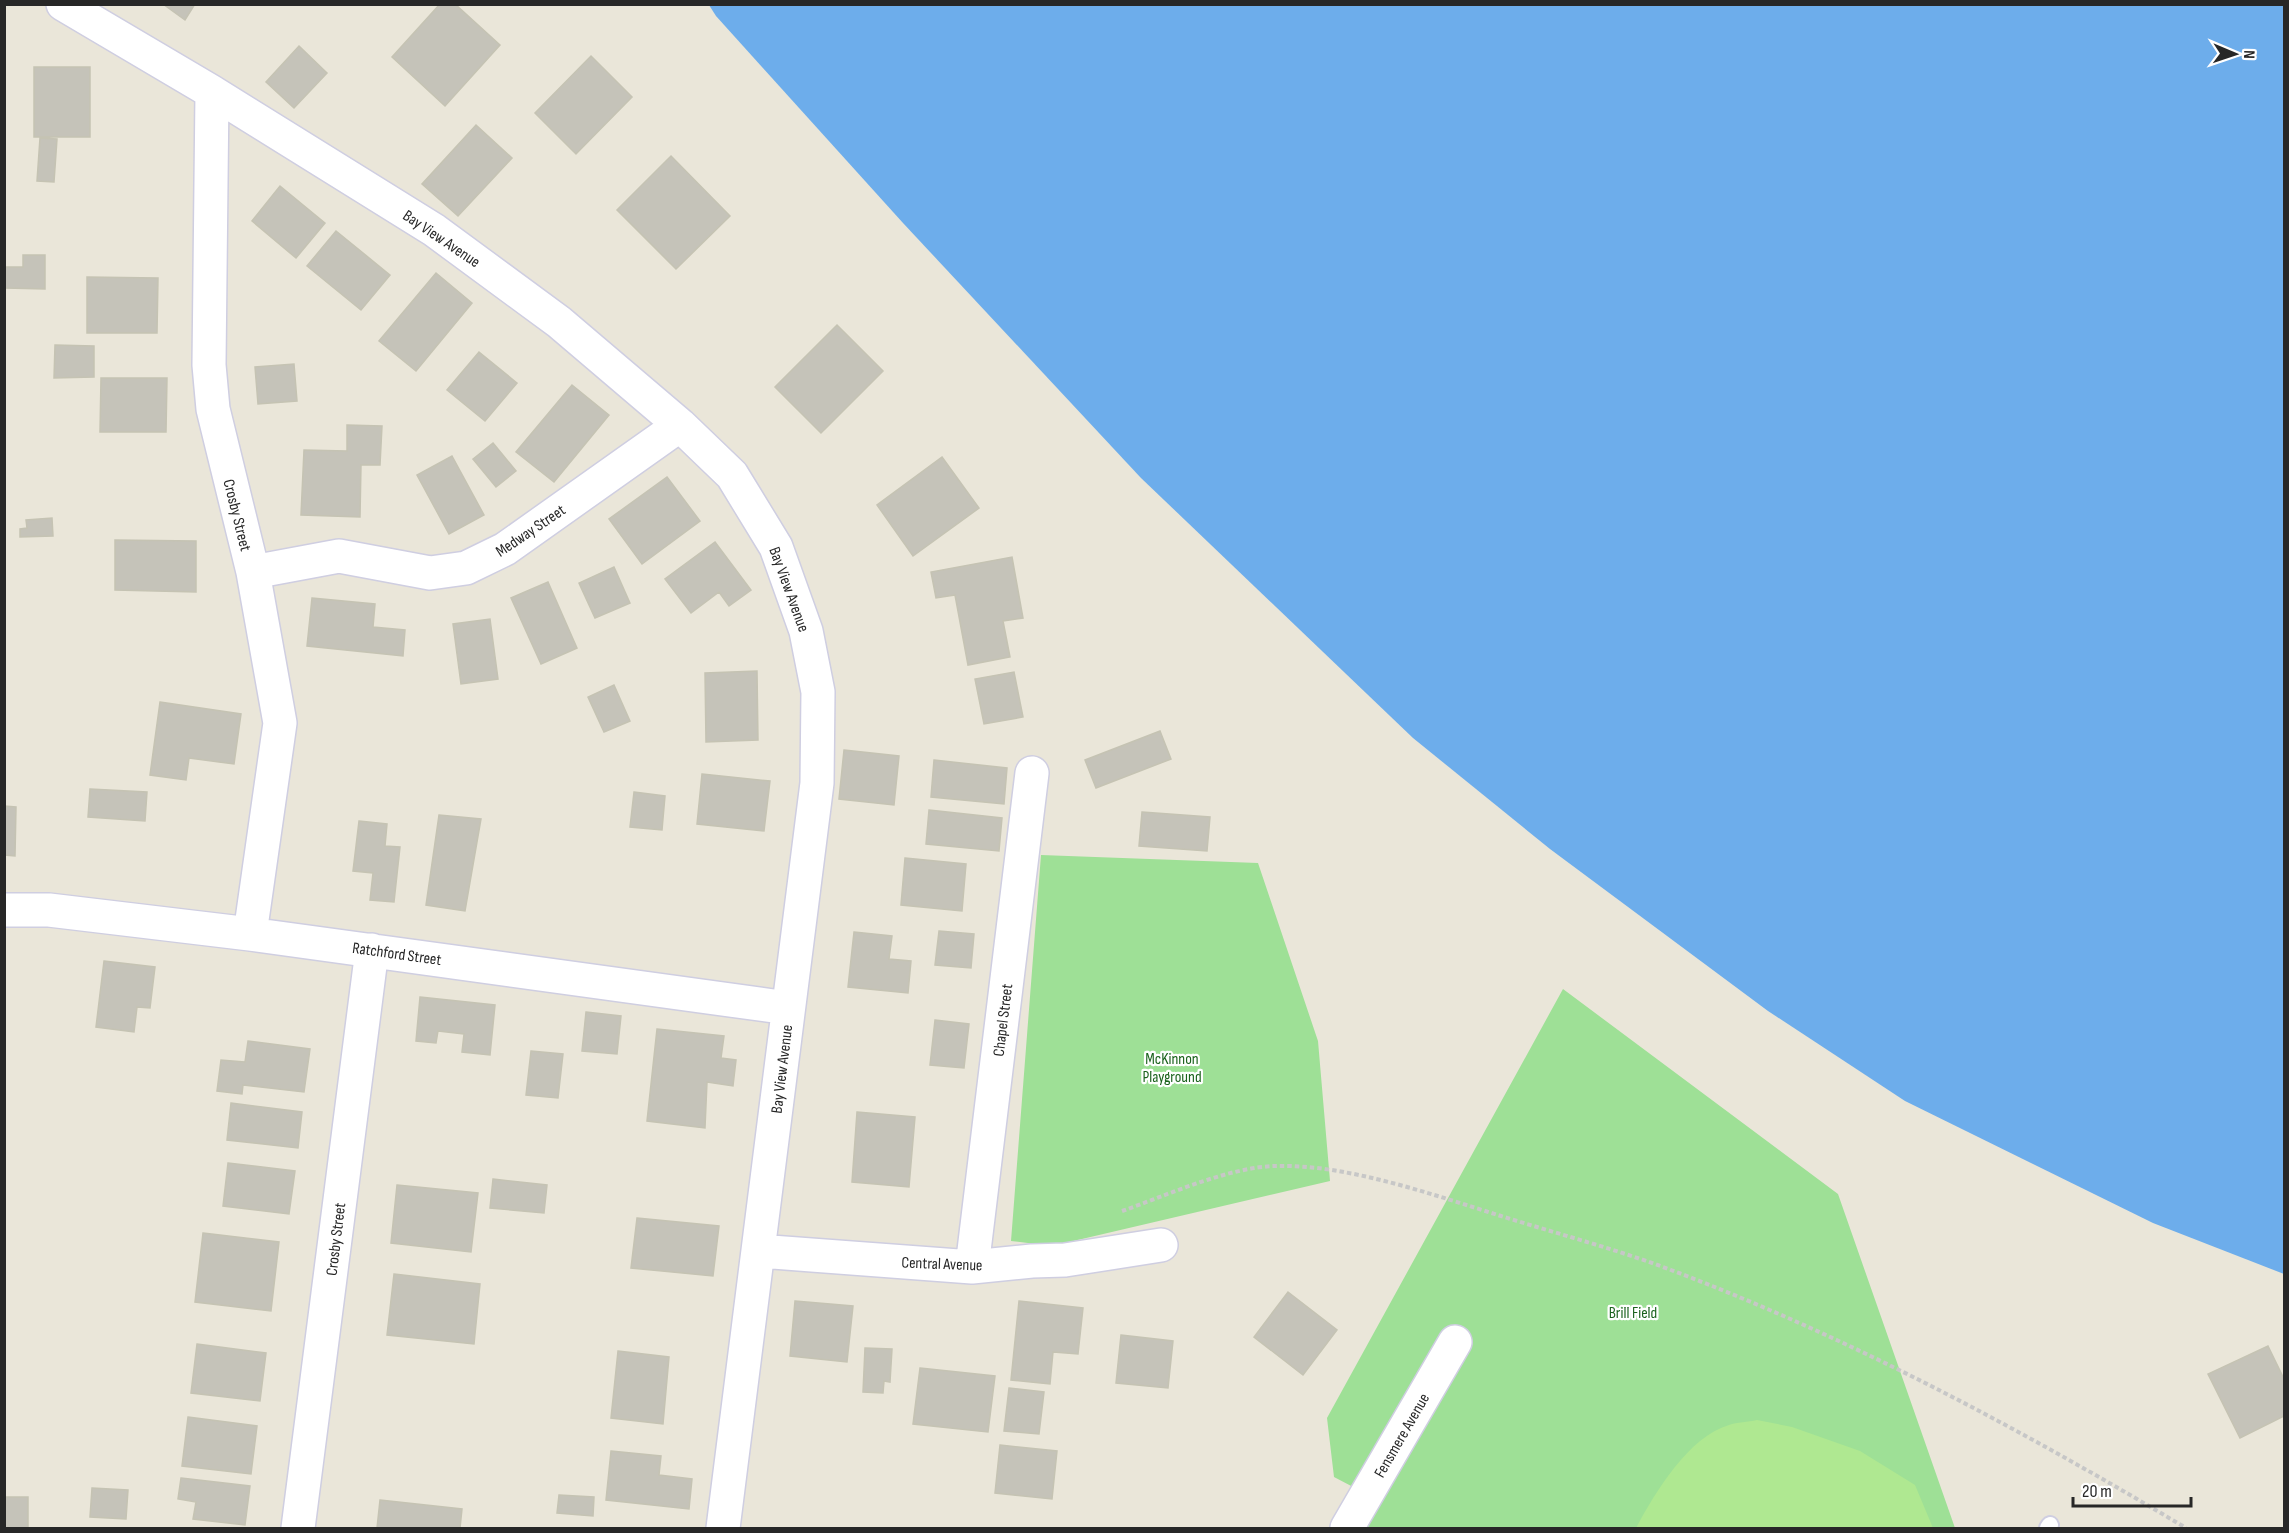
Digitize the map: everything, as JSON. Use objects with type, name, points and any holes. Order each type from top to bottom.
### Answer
[{"type":"street","name":"Bay View Avenue","points":[[63,4],[212,92],[434,230],[559,322],[680,425],[732,475],[776,547],[806,631],[818,692],[817,783],[723,1528]]},
{"type":"street","name":"Crosby Street","points":[[212,92],[210,376],[213,409],[252,572],[280,723],[250,934]]},
{"type":"street","name":"Medway Street","points":[[252,572],[339,556],[430,573],[466,568],[505,549],[680,425]]},
{"type":"street","name":"Chapel Street","points":[[972,1267],[1032,773]]},
{"type":"street","name":"Ratchford Street","points":[[4,910],[50,910],[250,934],[789,1008]]},
{"type":"street","name":"Crosby Street","points":[[297,1528],[372,950]]},
{"type":"street","name":"Central Avenue","points":[[758,1251],[972,1267],[1065,1260],[1161,1245]]},
{"type":"street","name":"Fensmere Avenue","points":[[1347,1528],[1455,1342]]},
{"type":"path","points":[[1111,1215],[1231,1173],[1269,1166],[1291,1166],[1339,1172],[1420,1191],[1670,1269],[1777,1313],[1834,1339],[2009,1428],[2101,1477],[2186,1528]]},
{"type":"green space","name":"McKinnon Playground","points":[[1041,855],[1258,863],[1318,1041],[1330,1181],[1052,1246],[1011,1241]]},
{"type":"green space","name":"Brill Field","points":[[1563,989],[1838,1194],[1955,1528],[1363,1528],[1378,1500],[1334,1477],[1327,1418]]},
{"type":"green space","points":[[1757,1420],[1792,1427],[1860,1451],[1915,1485],[1933,1528],[1636,1528],[1674,1468],[1700,1441],[1714,1431],[1729,1425]]},
{"type":"water","points":[[709,5],[2284,5],[2284,1274],[2153,1223],[1905,1101],[1768,1011],[1550,849],[1413,738],[1141,478],[903,223],[716,16]]},
{"type":"building","points":[[163,4],[195,4],[185,20]]},
{"type":"building","points":[[440,4],[455,4],[500,45],[445,106],[392,57]]},
{"type":"building","points":[[299,46],[327,73],[294,108],[266,82]]},
{"type":"building","points":[[591,56],[632,97],[576,154],[535,113]]},
{"type":"building","points":[[34,67],[90,67],[90,137],[34,137]]},
{"type":"building","points":[[476,125],[512,158],[458,216],[422,184]]},
{"type":"building","points":[[40,138],[57,139],[54,182],[37,181]]},
{"type":"building","points":[[671,156],[730,216],[676,269],[617,210]]},
{"type":"building","points":[[280,186],[325,223],[296,258],[252,221]]},
{"type":"building","points":[[336,231],[390,275],[361,310],[307,266]]},
{"type":"building","points":[[23,255],[45,255],[45,289],[5,288],[5,267],[23,267]]},
{"type":"building","points":[[436,273],[472,303],[416,371],[379,341]]},
{"type":"building","points":[[87,277],[158,278],[157,333],[87,333]]},
{"type":"building","points":[[837,325],[883,371],[821,433],[775,387]]},
{"type":"building","points":[[55,345],[94,346],[94,377],[54,378]]},
{"type":"building","points":[[479,352],[517,383],[485,421],[447,390]]},
{"type":"building","points":[[294,364],[297,401],[258,404],[255,367]]},
{"type":"building","points":[[101,378],[167,378],[166,432],[100,432]]},
{"type":"building","points":[[572,385],[609,415],[554,482],[516,452]]},
{"type":"building","points":[[347,425],[382,426],[380,465],[361,465],[360,517],[301,515],[304,450],[347,451]]},
{"type":"building","points":[[493,443],[516,471],[496,487],[473,459]]},
{"type":"building","points":[[452,456],[484,515],[449,534],[417,475]]},
{"type":"building","points":[[942,457],[979,508],[913,556],[877,505]]},
{"type":"building","points":[[667,477],[700,521],[642,564],[609,519]]},
{"type":"building","points":[[52,518],[53,536],[20,537],[20,529],[27,528],[26,520]]},
{"type":"building","points":[[115,540],[196,541],[196,592],[115,590]]},
{"type":"building","points":[[715,542],[751,590],[729,606],[719,592],[691,613],[665,579]]},
{"type":"building","points":[[1012,557],[1023,618],[1003,621],[1010,657],[968,665],[955,595],[936,598],[931,572]]},
{"type":"building","points":[[614,567],[630,603],[595,618],[579,583]]},
{"type":"building","points":[[548,582],[577,648],[541,664],[511,598]]},
{"type":"building","points":[[312,598],[375,604],[373,627],[405,630],[403,656],[307,646]]},
{"type":"building","points":[[490,619],[498,679],[461,684],[453,624]]},
{"type":"building","points":[[757,671],[758,740],[706,742],[705,673]]},
{"type":"building","points":[[1014,672],[1023,717],[984,724],[975,679]]},
{"type":"building","points":[[614,685],[630,721],[604,732],[588,697]]},
{"type":"building","points":[[160,702],[241,714],[234,764],[189,758],[186,780],[150,775]]},
{"type":"building","points":[[1160,731],[1171,759],[1096,788],[1085,760]]},
{"type":"building","points":[[844,750],[899,756],[894,805],[839,799]]},
{"type":"building","points":[[934,760],[1007,768],[1004,804],[931,797]]},
{"type":"building","points":[[702,774],[770,781],[764,831],[697,824]]},
{"type":"building","points":[[90,789],[147,792],[145,821],[88,817]]},
{"type":"building","points":[[634,792],[665,796],[662,830],[630,827]]},
{"type":"building","points":[[4,806],[16,807],[15,856],[4,855]]},
{"type":"building","points":[[929,810],[1002,818],[999,851],[926,844]]},
{"type":"building","points":[[1142,812],[1210,817],[1207,851],[1139,846]]},
{"type":"building","points":[[439,815],[481,819],[465,911],[426,905]]},
{"type":"building","points":[[359,821],[387,824],[385,846],[400,847],[394,902],[370,900],[373,873],[353,871]]},
{"type":"building","points":[[905,858],[966,864],[962,911],[901,905]]},
{"type":"building","points":[[939,931],[974,934],[971,968],[935,965]]},
{"type":"building","points":[[854,932],[892,936],[889,959],[911,961],[908,993],[848,987]]},
{"type":"building","points":[[104,961],[155,967],[150,1008],[137,1007],[134,1032],[96,1027]]},
{"type":"building","points":[[420,997],[495,1005],[490,1055],[462,1052],[464,1034],[438,1031],[436,1043],[416,1041]]},
{"type":"building","points":[[586,1012],[621,1016],[617,1054],[582,1051]]},
{"type":"building","points":[[935,1020],[969,1024],[964,1068],[930,1065]]},
{"type":"building","points":[[657,1029],[724,1036],[721,1058],[736,1060],[733,1086],[707,1082],[705,1128],[647,1121]]},
{"type":"building","points":[[248,1041],[310,1049],[304,1092],[243,1085],[242,1094],[217,1091],[221,1060],[245,1062]]},
{"type":"building","points":[[531,1051],[563,1054],[558,1098],[526,1095]]},
{"type":"building","points":[[231,1103],[302,1112],[298,1148],[227,1140]]},
{"type":"building","points":[[857,1112],[915,1117],[909,1187],[852,1182]]},
{"type":"building","points":[[228,1163],[295,1171],[289,1214],[223,1206]]},
{"type":"building","points":[[493,1179],[547,1185],[544,1213],[490,1208]]},
{"type":"building","points":[[397,1185],[478,1193],[471,1252],[391,1243]]},
{"type":"building","points":[[637,1218],[719,1226],[713,1276],[631,1268]]},
{"type":"building","points":[[203,1233],[279,1242],[271,1311],[195,1302]]},
{"type":"building","points":[[394,1274],[480,1284],[474,1344],[387,1335]]},
{"type":"building","points":[[1288,1292],[1337,1330],[1303,1375],[1254,1337]]},
{"type":"building","points":[[795,1301],[853,1306],[847,1362],[790,1356]]},
{"type":"building","points":[[1019,1301],[1083,1308],[1078,1354],[1053,1352],[1050,1384],[1011,1380]]},
{"type":"building","points":[[1121,1335],[1173,1341],[1168,1388],[1116,1383]]},
{"type":"building","points":[[197,1344],[266,1353],[260,1401],[191,1393]]},
{"type":"building","points":[[2268,1346],[2284,1379],[2284,1416],[2240,1438],[2208,1374]]},
{"type":"building","points":[[865,1348],[892,1349],[890,1382],[884,1381],[883,1393],[863,1392]]},
{"type":"building","points":[[618,1351],[669,1357],[663,1424],[611,1418]]},
{"type":"building","points":[[920,1368],[995,1376],[988,1432],[913,1424]]},
{"type":"building","points":[[1009,1388],[1044,1392],[1039,1434],[1004,1431]]},
{"type":"building","points":[[188,1417],[257,1426],[251,1474],[182,1466]]},
{"type":"building","points":[[1000,1445],[1057,1451],[1052,1499],[995,1493]]},
{"type":"building","points":[[611,1451],[661,1456],[659,1475],[692,1479],[689,1509],[606,1500]]},
{"type":"building","points":[[181,1478],[250,1486],[245,1525],[193,1519],[196,1502],[178,1499]]},
{"type":"building","points":[[92,1488],[128,1490],[126,1519],[90,1517]]},
{"type":"building","points":[[559,1495],[594,1497],[593,1516],[557,1513]]},
{"type":"building","points":[[4,1497],[28,1497],[28,1528],[4,1528]]},
{"type":"building","points":[[380,1500],[462,1509],[460,1528],[377,1528]]}]
